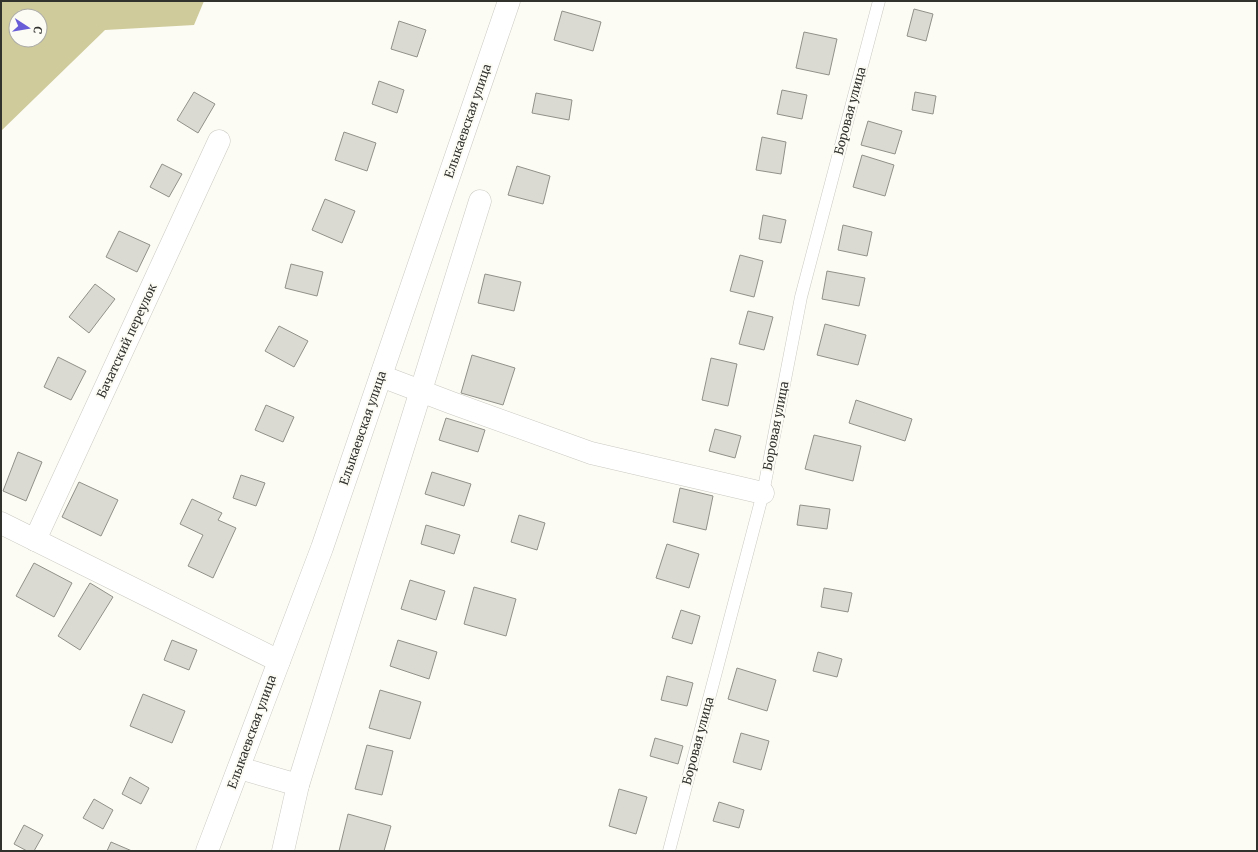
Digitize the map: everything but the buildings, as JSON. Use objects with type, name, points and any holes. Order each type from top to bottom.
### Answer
[{"type":"street","name":"Елыкаевская улица","points":[[207,851],[322,548],[509,1]]},
{"type":"street","name":"Бачатский переулок","points":[[35,540],[219,141]]},
{"type":"street","points":[[283,851],[298,785],[480,201]]},
{"type":"street","points":[[381,376],[591,453],[763,493]]},
{"type":"street","points":[[1,523],[279,661]]},
{"type":"street","points":[[239,768],[298,785]]},
{"type":"lane","name":"Боровая улица","points":[[669,851],[763,493],[801,297],[879,1]]},
{"type":"shaded area","points":[[1,1],[204,1],[194,25],[105,30],[1,131]]}]
